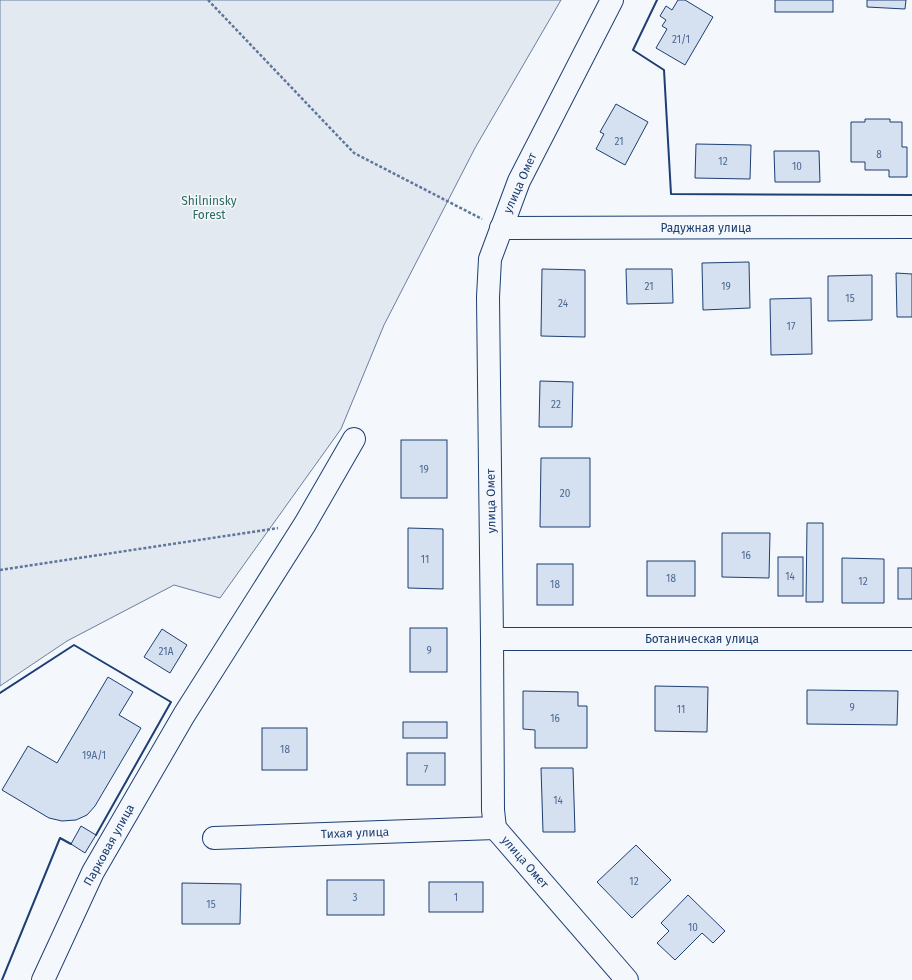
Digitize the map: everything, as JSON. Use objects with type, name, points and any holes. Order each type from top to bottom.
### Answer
[{"type":"street","name":"улица Омет","points":[[612,0],[519,181],[490,258],[488,297],[493,810],[495,828],[627,980]]},
{"type":"street","name":"Радужная улица","points":[[501,228],[912,227]]},
{"type":"street","name":"Парковая улица","points":[[43,980],[92,872],[184,714],[305,524],[354,439]]},
{"type":"street","name":"Ботаническая улица","points":[[492,638],[912,639]]},
{"type":"street","name":"Тихая улица","points":[[214,838],[495,828]]},
{"type":"path","points":[[208,0],[354,153],[501,228]]},
{"type":"path","points":[[0,570],[305,524]]},
{"type":"green space","name":"Shilninsky Forest","points":[[0,0],[561,0],[475,148],[384,325],[341,429],[220,598],[174,585],[67,641],[0,686]]},
{"type":"building","points":[[678,0],[685,0],[713,17],[685,65],[656,48],[667,29],[662,26],[666,20],[660,16],[666,6],[672,10]]},
{"type":"building","points":[[775,0],[833,0],[833,12],[775,12]]},
{"type":"building","points":[[867,0],[906,0],[905,9],[867,7]]},
{"type":"building","points":[[616,104],[648,122],[625,165],[596,149],[604,134],[600,132]]},
{"type":"building","points":[[865,119],[890,119],[890,122],[902,122],[902,147],[907,147],[907,177],[889,177],[889,170],[865,170],[865,162],[851,162],[851,122],[865,122]]},
{"type":"building","points":[[696,144],[751,145],[750,179],[695,178]]},
{"type":"building","points":[[774,151],[819,151],[820,182],[775,182]]},
{"type":"building","points":[[749,262],[750,308],[703,310],[702,263]]},
{"type":"building","points":[[542,269],[585,270],[585,337],[541,336]]},
{"type":"building","points":[[626,269],[672,269],[673,303],[627,304]]},
{"type":"building","points":[[896,273],[912,274],[912,317],[897,317]]},
{"type":"building","points":[[872,275],[872,320],[828,321],[828,276]]},
{"type":"building","points":[[811,298],[812,354],[771,355],[770,299]]},
{"type":"building","points":[[540,381],[573,382],[572,427],[539,427]]},
{"type":"building","points":[[401,440],[447,440],[447,498],[401,498]]},
{"type":"building","points":[[541,458],[590,458],[590,527],[540,527]]},
{"type":"building","points":[[807,523],[823,523],[823,602],[806,602]]},
{"type":"building","points":[[408,528],[443,529],[443,589],[408,588]]},
{"type":"building","points":[[722,533],[770,533],[769,578],[722,577]]},
{"type":"building","points":[[778,557],[803,557],[803,596],[778,596]]},
{"type":"building","points":[[842,558],[884,559],[884,603],[842,603]]},
{"type":"building","points":[[647,561],[695,561],[695,596],[647,596]]},
{"type":"building","points":[[537,564],[573,564],[573,605],[537,605]]},
{"type":"building","points":[[898,568],[912,568],[912,599],[898,599]]},
{"type":"building","points":[[410,628],[447,628],[447,672],[410,672]]},
{"type":"building","points":[[162,629],[187,645],[170,673],[144,657]]},
{"type":"building","points":[[108,677],[133,692],[119,715],[141,728],[95,806],[87,815],[76,820],[62,821],[49,818],[2,790],[28,746],[57,763]]},
{"type":"building","points":[[655,686],[708,687],[707,732],[655,731]]},
{"type":"building","points":[[807,690],[898,691],[897,725],[807,724]]},
{"type":"building","points":[[523,691],[578,692],[578,706],[587,706],[587,748],[535,748],[535,730],[523,729]]},
{"type":"building","points":[[403,722],[447,722],[447,738],[403,738]]},
{"type":"building","points":[[262,728],[307,728],[307,770],[262,770]]},
{"type":"building","points":[[407,753],[445,753],[445,785],[407,785]]},
{"type":"building","points":[[541,768],[573,768],[575,832],[543,832]]},
{"type":"building","points":[[81,826],[96,835],[85,853],[71,844]]},
{"type":"building","points":[[636,845],[671,880],[632,918],[597,882]]},
{"type":"building","points":[[327,880],[384,880],[384,915],[327,915]]},
{"type":"building","points":[[429,882],[483,882],[483,912],[429,912]]},
{"type":"building","points":[[182,883],[241,884],[240,924],[182,924]]},
{"type":"building","points":[[688,895],[725,931],[713,943],[702,933],[675,960],[657,943],[669,931],[661,923]]},
{"type":"wall","points":[[657,0],[633,50],[664,70],[671,194],[912,195]]},
{"type":"wall","points":[[0,693],[74,645],[171,702],[96,835]]},
{"type":"wall","points":[[2,980],[60,838],[71,844]]}]
